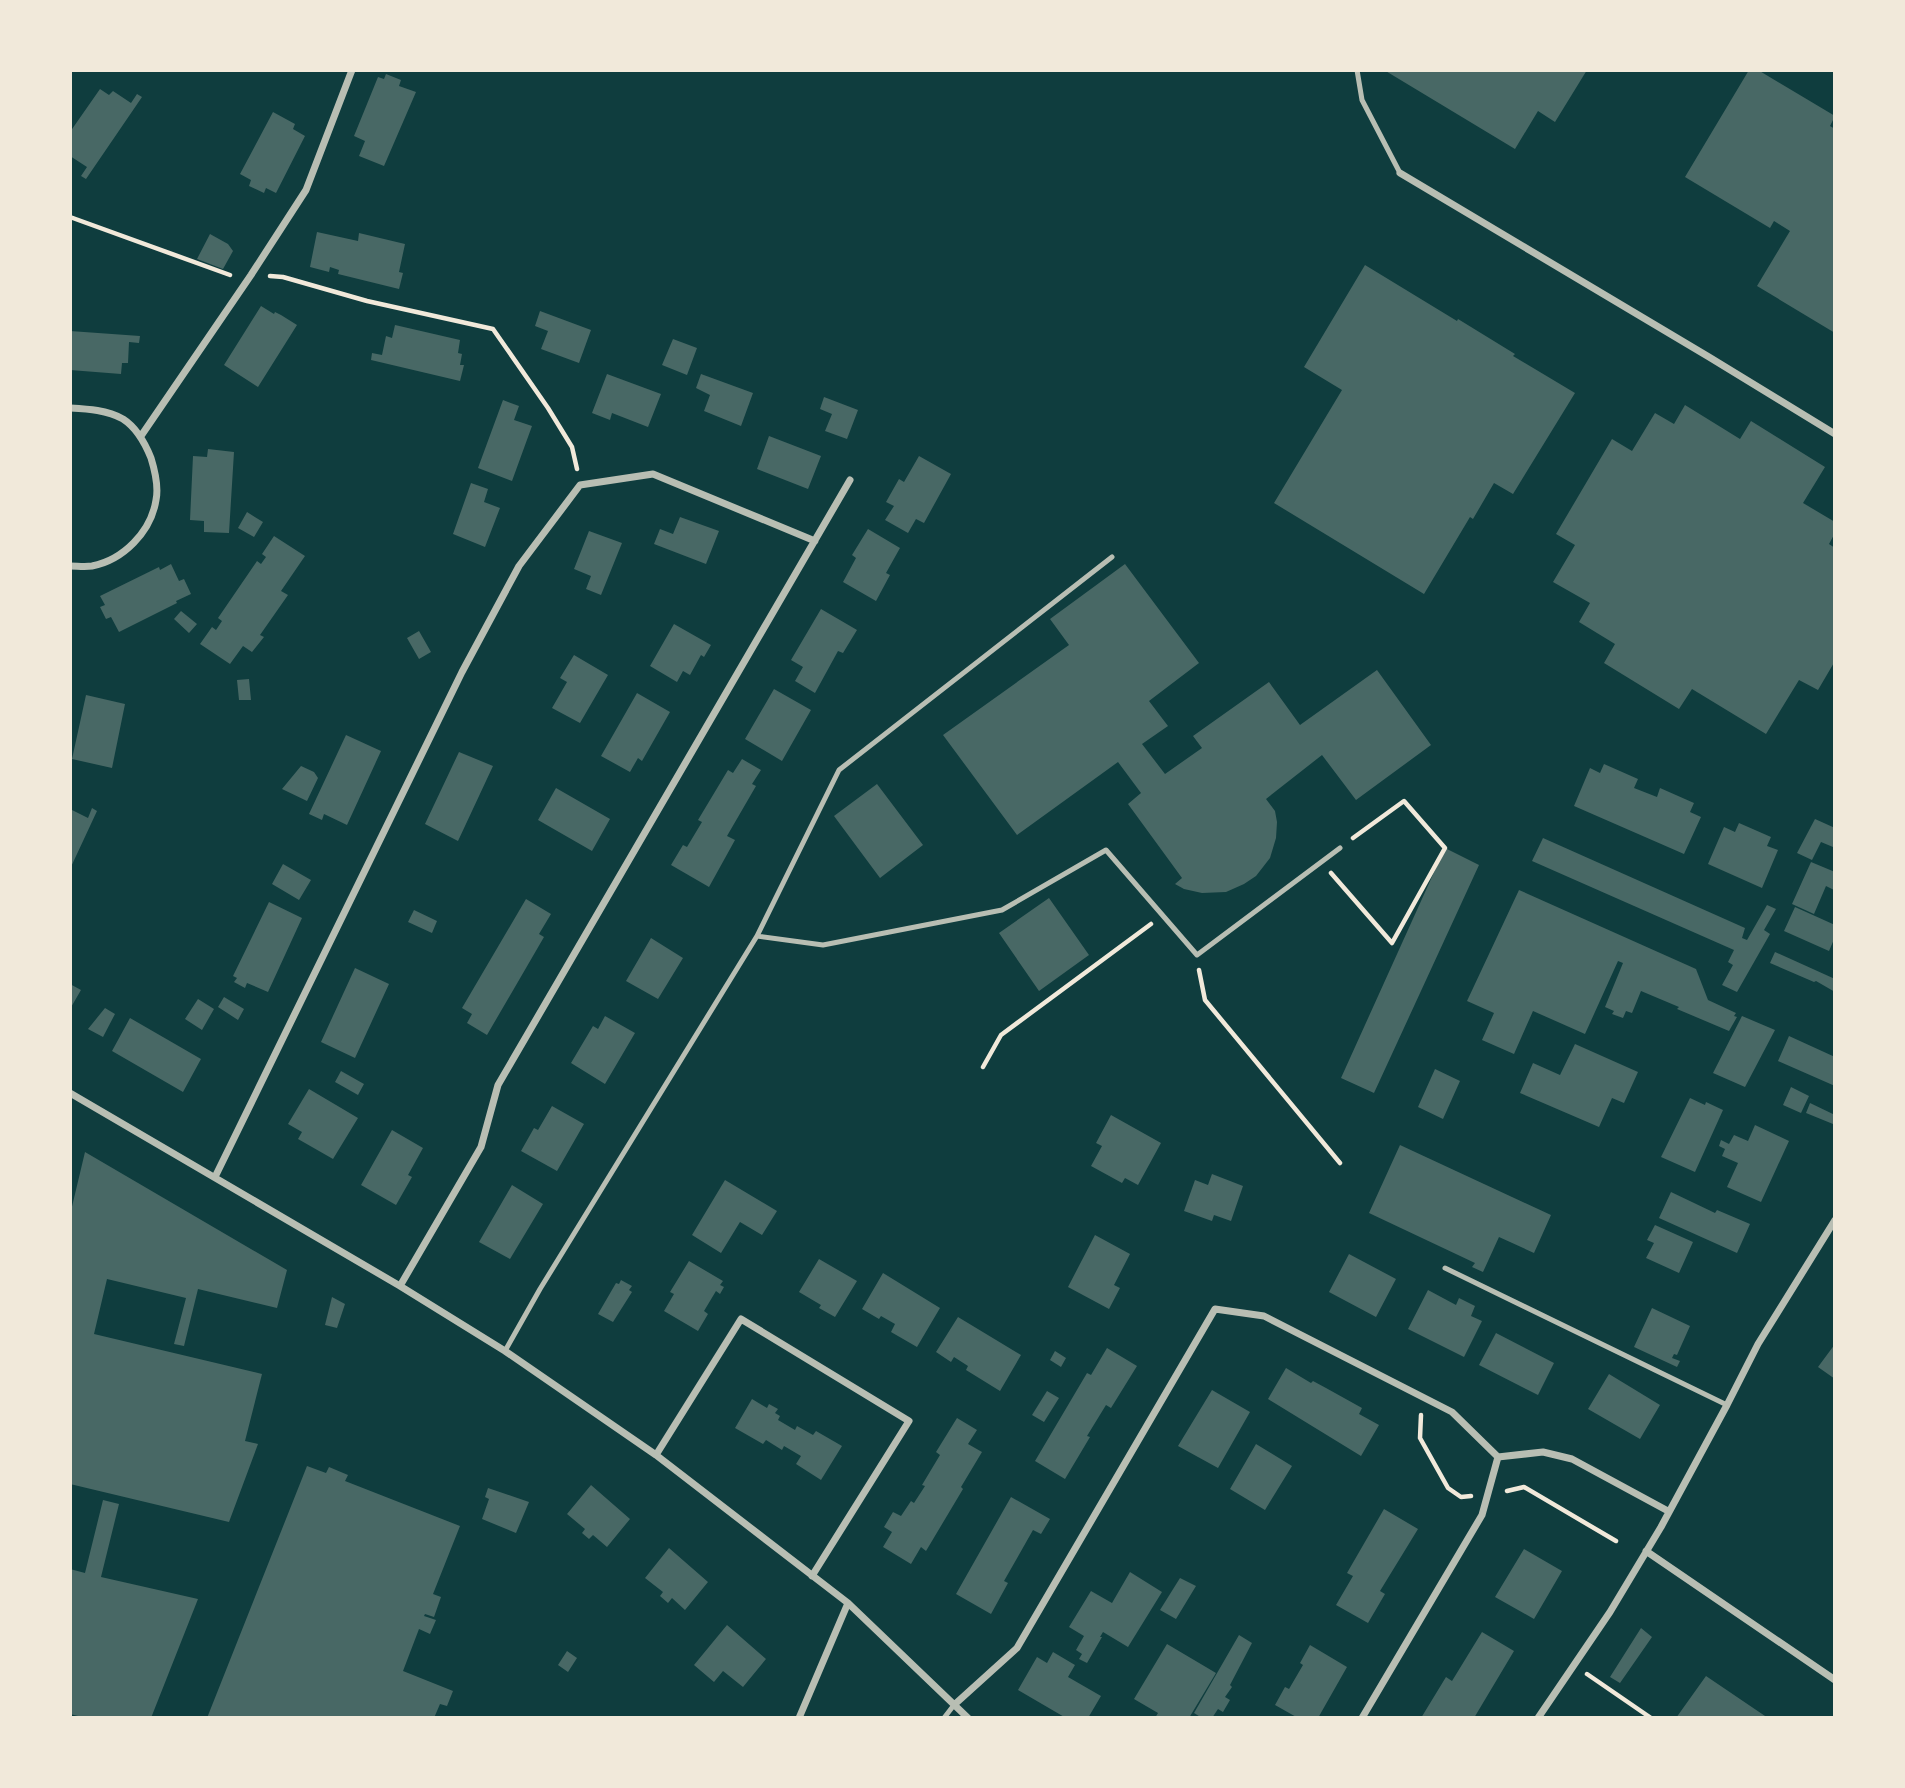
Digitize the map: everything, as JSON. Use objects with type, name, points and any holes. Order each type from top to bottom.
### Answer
[{"type":"street","points":[[141,436],[306,190],[352,70]]},
{"type":"street","points":[[1400,173],[1835,434]]},
{"type":"street","points":[[70,408],[98,410],[123,419],[141,436],[156,475],[156,501],[147,527],[133,545],[110,560],[90,566],[70,566]]},
{"type":"street","points":[[215,1177],[475,649],[519,566],[580,485],[653,474],[815,541]]},
{"type":"street","points":[[400,1286],[481,1147],[498,1086],[850,480]]},
{"type":"street","points":[[70,1093],[400,1286],[505,1351],[656,1455],[848,1604],[968,1718]]},
{"type":"street","points":[[1538,1718],[1610,1612],[1727,1405],[1758,1344],[1835,1220]]},
{"type":"street","points":[[954,1705],[1017,1648],[1215,1310],[1264,1316],[1452,1412],[1498,1457]]},
{"type":"street","points":[[656,1455],[741,1319],[909,1421],[812,1576]]},
{"type":"street","points":[[1498,1457],[1544,1452],[1572,1459],[1668,1511]]},
{"type":"street","points":[[1362,1718],[1482,1515],[1498,1457]]},
{"type":"street","points":[[1646,1550],[1835,1680]]},
{"type":"street","points":[[799,1718],[848,1604]]},
{"type":"lane","points":[[1357,70],[1362,100],[1400,173]]},
{"type":"lane","points":[[505,1351],[757,936],[839,770],[1112,557]]},
{"type":"lane","points":[[757,936],[823,945],[1002,910],[1106,850],[1197,955],[1340,848]]},
{"type":"lane","points":[[1445,1268],[1727,1405]]},
{"type":"lane","points":[[944,1718],[954,1705]]},
{"type":"path","points":[[70,217],[233,276],[283,277],[367,301],[492,329],[572,447],[580,485]]},
{"type":"path","points":[[1321,862],[1392,943],[1445,848],[1404,801],[1340,848]]},
{"type":"path","points":[[984,1067],[1001,1035],[1162,915]]},
{"type":"path","points":[[1197,955],[1205,1000],[1340,1163]]},
{"type":"path","points":[[1604,1685],[1651,1718]]},
{"type":"building","points":[[1384,70],[1587,70],[1555,122],[1538,111],[1515,149]]},
{"type":"building","points":[[1749,70],[1758,70],[1835,116],[1830,126],[1835,129],[1835,333],[1757,286],[1790,231],[1774,221],[1770,228],[1685,177]]},
{"type":"building","points":[[386,74],[401,80],[399,86],[416,92],[384,166],[359,156],[365,141],[354,136],[378,77],[384,79]]},
{"type":"building","points":[[100,89],[109,95],[113,91],[131,103],[137,94],[142,97],[86,179],[81,176],[87,167],[70,156],[70,132]]},
{"type":"building","points":[[273,112],[295,124],[293,129],[305,136],[276,193],[266,188],[264,193],[249,186],[251,180],[240,174]]},
{"type":"building","points":[[317,232],[358,241],[359,233],[405,244],[399,272],[403,273],[399,289],[338,274],[339,270],[330,267],[329,272],[310,267]]},
{"type":"building","points":[[210,234],[228,244],[233,251],[223,269],[197,259]]},
{"type":"building","points":[[1365,265],[1457,321],[1458,319],[1575,393],[1513,494],[1494,483],[1473,519],[1470,517],[1424,594],[1274,503],[1342,390],[1304,367]]},
{"type":"building","points":[[261,306],[297,325],[258,387],[224,365]]},
{"type":"building","points":[[540,311],[591,330],[579,363],[541,349],[548,331],[535,326]]},
{"type":"building","points":[[395,325],[460,340],[458,353],[462,354],[460,365],[464,365],[460,381],[371,360],[372,353],[382,355],[386,336],[392,338]]},
{"type":"building","points":[[70,331],[140,336],[139,343],[129,342],[128,363],[122,363],[121,374],[70,370]]},
{"type":"building","points":[[673,339],[697,348],[687,375],[662,365]]},
{"type":"building","points":[[607,374],[661,394],[648,427],[612,413],[610,420],[592,413]]},
{"type":"building","points":[[701,374],[753,393],[741,426],[704,411],[710,395],[696,388]]},
{"type":"building","points":[[824,397],[858,410],[847,439],[825,431],[832,414],[820,409]]},
{"type":"building","points":[[503,400],[519,406],[514,420],[532,426],[512,481],[478,468]]},
{"type":"building","points":[[1685,405],[1740,439],[1751,421],[1825,467],[1803,503],[1835,522],[1835,533],[1829,544],[1835,548],[1835,661],[1818,690],[1799,680],[1766,734],[1692,689],[1679,709],[1604,663],[1615,644],[1579,622],[1590,603],[1553,582],[1575,545],[1556,534],[1612,439],[1632,451],[1655,413],[1674,424]]},
{"type":"building","points":[[769,436],[821,456],[808,489],[757,469]]},
{"type":"building","points":[[208,449],[234,452],[229,533],[204,532],[204,521],[190,520],[193,456],[207,457]]},
{"type":"building","points":[[919,456],[951,474],[924,523],[916,519],[908,533],[885,520],[894,506],[886,502],[899,479],[904,482]]},
{"type":"building","points":[[471,483],[488,489],[484,502],[500,508],[485,547],[453,534]]},
{"type":"building","points":[[247,512],[263,522],[254,537],[238,528]]},
{"type":"building","points":[[680,517],[719,531],[706,564],[654,544],[660,529],[673,534]]},
{"type":"building","points":[[868,529],[900,548],[886,573],[890,575],[876,601],[843,582],[856,558],[852,555]]},
{"type":"building","points":[[589,531],[622,543],[601,595],[586,589],[591,576],[574,569]]},
{"type":"building","points":[[274,536],[305,556],[281,591],[288,595],[260,635],[264,637],[252,652],[243,646],[230,664],[200,644],[212,627],[216,630],[222,621],[218,618],[257,561],[261,564],[266,557],[262,554]]},
{"type":"building","points":[[171,564],[179,581],[184,579],[191,594],[119,632],[111,617],[106,619],[100,607],[105,605],[100,596],[159,567],[160,570]]},
{"type":"building","points":[[1125,564],[1199,663],[1149,701],[1168,726],[1142,744],[1165,774],[1202,748],[1193,736],[1269,682],[1300,725],[1377,670],[1431,745],[1356,800],[1322,755],[1266,799],[1275,811],[1277,822],[1270,858],[1256,876],[1226,892],[1202,893],[1175,884],[1182,878],[1128,804],[1141,793],[1118,762],[1017,835],[943,735],[1069,645],[1050,619]]},
{"type":"building","points":[[821,609],[857,630],[843,653],[838,651],[815,693],[795,681],[803,667],[791,660]]},
{"type":"building","points":[[181,611],[197,624],[189,633],[174,619]]},
{"type":"building","points":[[674,624],[711,645],[704,657],[701,655],[690,675],[683,671],[677,682],[650,666]]},
{"type":"building","points":[[419,631],[431,652],[419,659],[407,638]]},
{"type":"building","points":[[574,655],[608,675],[580,723],[552,708],[567,682],[560,678]]},
{"type":"building","points":[[249,679],[251,700],[239,700],[237,680]]},
{"type":"building","points":[[774,689],[811,710],[782,761],[745,739]]},
{"type":"building","points":[[637,693],[670,712],[642,761],[638,758],[630,772],[601,756]]},
{"type":"building","points":[[86,695],[125,704],[112,768],[72,759]]},
{"type":"building","points":[[346,735],[381,751],[347,825],[324,814],[322,820],[309,814]]},
{"type":"building","points":[[459,752],[493,766],[458,841],[425,824]]},
{"type":"building","points":[[742,759],[761,770],[752,784],[756,786],[727,836],[735,840],[709,887],[671,865],[683,845],[687,847],[702,822],[698,820],[728,770],[733,773]]},
{"type":"building","points":[[1604,764],[1638,779],[1634,788],[1657,797],[1660,788],[1694,803],[1690,812],[1701,817],[1684,854],[1574,806],[1590,768],[1600,773]]},
{"type":"building","points":[[301,766],[314,772],[318,778],[307,801],[282,789]]},
{"type":"building","points":[[877,784],[923,845],[880,878],[834,816]]},
{"type":"building","points":[[556,788],[610,819],[592,851],[538,820]]},
{"type":"building","points":[[92,808],[97,811],[70,869],[70,809],[88,818]]},
{"type":"building","points":[[1815,819],[1835,828],[1835,844],[1833,847],[1821,842],[1812,860],[1797,853]]},
{"type":"building","points":[[1739,823],[1771,837],[1767,846],[1778,850],[1762,888],[1708,864],[1724,827],[1735,832]]},
{"type":"building","points":[[1543,838],[1745,928],[1742,938],[1747,940],[1767,905],[1776,909],[1764,930],[1770,934],[1737,992],[1722,985],[1733,965],[1728,962],[1734,950],[1532,861]]},
{"type":"building","points":[[1445,848],[1479,865],[1374,1093],[1341,1078]]},
{"type":"building","points":[[1811,862],[1835,872],[1834,890],[1826,886],[1814,914],[1792,904]]},
{"type":"building","points":[[283,864],[311,880],[299,900],[272,884]]},
{"type":"building","points":[[1519,890],[1696,969],[1708,1000],[1736,1013],[1734,1016],[1737,1017],[1729,1031],[1641,991],[1632,1013],[1626,1011],[1623,1018],[1612,1014],[1614,1011],[1605,1007],[1623,963],[1618,961],[1585,1034],[1533,1011],[1514,1054],[1482,1040],[1494,1013],[1467,1001]]},
{"type":"building","points":[[1049,898],[1089,955],[1039,991],[999,933]]},
{"type":"building","points":[[526,899],[551,914],[539,934],[544,937],[487,1035],[467,1023],[472,1014],[462,1008]]},
{"type":"building","points":[[269,902],[302,918],[268,992],[247,983],[245,988],[234,982],[237,978],[233,976]]},
{"type":"building","points":[[1795,907],[1835,925],[1835,937],[1829,951],[1784,931]]},
{"type":"building","points":[[414,910],[437,921],[432,933],[408,922]]},
{"type":"building","points":[[651,938],[683,958],[658,999],[626,981]]},
{"type":"building","points":[[1775,952],[1835,979],[1835,992],[1816,981],[1770,963]]},
{"type":"building","points":[[355,968],[389,984],[355,1058],[321,1042]]},
{"type":"building","points":[[70,984],[81,990],[70,1009]]},
{"type":"building","points":[[224,997],[244,1009],[238,1020],[218,1007]]},
{"type":"building","points":[[198,999],[214,1009],[202,1030],[185,1019]]},
{"type":"building","points":[[105,1008],[115,1014],[103,1037],[88,1029]]},
{"type":"building","points":[[605,1016],[635,1033],[605,1084],[571,1063],[593,1026],[598,1029]]},
{"type":"building","points":[[1742,1016],[1775,1030],[1745,1087],[1713,1073]]},
{"type":"building","points":[[130,1018],[201,1059],[183,1092],[112,1051]]},
{"type":"building","points":[[1789,1036],[1835,1057],[1835,1086],[1778,1061]]},
{"type":"building","points":[[1575,1044],[1638,1072],[1624,1103],[1612,1098],[1599,1127],[1520,1093],[1533,1063],[1560,1075]]},
{"type":"building","points":[[1435,1069],[1460,1081],[1443,1119],[1418,1107]]},
{"type":"building","points":[[341,1071],[364,1084],[358,1095],[335,1082]]},
{"type":"building","points":[[1791,1087],[1809,1096],[1801,1113],[1783,1105]]},
{"type":"building","points":[[309,1089],[358,1118],[333,1159],[298,1139],[302,1132],[288,1124]]},
{"type":"building","points":[[1690,1098],[1723,1110],[1695,1172],[1661,1157]]},
{"type":"building","points":[[1810,1103],[1835,1115],[1833,1124],[1806,1113]]},
{"type":"building","points":[[552,1106],[584,1124],[557,1171],[521,1151],[534,1128],[538,1130]]},
{"type":"building","points":[[1111,1115],[1161,1143],[1138,1185],[1125,1178],[1122,1183],[1091,1166],[1102,1146],[1096,1143]]},
{"type":"building","points":[[1755,1125],[1789,1141],[1761,1202],[1727,1187],[1738,1163],[1722,1156],[1725,1149],[1719,1146],[1721,1140],[1729,1144],[1734,1135],[1748,1141]]},
{"type":"building","points":[[392,1130],[423,1148],[408,1175],[412,1177],[396,1205],[361,1185]]},
{"type":"building","points":[[1400,1145],[1551,1215],[1534,1253],[1499,1237],[1483,1272],[1472,1267],[1475,1263],[1369,1213]]},
{"type":"building","points":[[85,1152],[287,1270],[277,1308],[198,1289],[184,1346],[174,1344],[186,1298],[107,1279],[94,1334],[262,1374],[245,1441],[258,1444],[229,1522],[70,1484],[70,1215]]},
{"type":"building","points":[[1212,1174],[1243,1186],[1231,1221],[1214,1215],[1212,1221],[1184,1211],[1195,1180],[1208,1185]]},
{"type":"building","points":[[725,1180],[777,1211],[762,1235],[740,1222],[721,1253],[692,1235]]},
{"type":"building","points":[[512,1185],[543,1204],[510,1259],[479,1242]]},
{"type":"building","points":[[1671,1192],[1715,1213],[1717,1210],[1750,1224],[1737,1253],[1659,1218]]},
{"type":"building","points":[[1655,1225],[1693,1242],[1679,1273],[1646,1258],[1654,1243],[1647,1240]]},
{"type":"building","points":[[1095,1235],[1130,1254],[1114,1285],[1120,1288],[1109,1309],[1068,1287]]},
{"type":"building","points":[[1349,1254],[1396,1279],[1376,1317],[1329,1292]]},
{"type":"building","points":[[819,1259],[857,1281],[835,1317],[799,1292]]},
{"type":"building","points":[[689,1261],[723,1281],[720,1285],[724,1287],[720,1294],[716,1291],[704,1311],[708,1314],[698,1331],[664,1311],[674,1294],[670,1292]]},
{"type":"building","points":[[883,1273],[940,1308],[917,1347],[891,1332],[895,1324],[862,1309]]},
{"type":"building","points":[[621,1280],[632,1286],[629,1290],[632,1292],[613,1322],[598,1314],[616,1283],[619,1284]]},
{"type":"building","points":[[1428,1290],[1456,1305],[1459,1298],[1475,1306],[1471,1316],[1482,1321],[1464,1357],[1408,1329]]},
{"type":"building","points":[[332,1297],[345,1304],[337,1328],[325,1325]]},
{"type":"building","points":[[1652,1308],[1690,1326],[1677,1355],[1674,1354],[1672,1358],[1680,1361],[1677,1367],[1634,1347]]},
{"type":"building","points":[[958,1317],[1021,1355],[1000,1391],[966,1370],[968,1366],[954,1357],[951,1362],[936,1352]]},
{"type":"building","points":[[1496,1333],[1554,1363],[1538,1395],[1479,1365]]},
{"type":"building","points":[[1835,1344],[1835,1379],[1818,1367]]},
{"type":"building","points":[[1107,1348],[1137,1366],[1111,1408],[1106,1405],[1065,1479],[1035,1461],[1087,1373],[1091,1375]]},
{"type":"building","points":[[1055,1351],[1066,1358],[1061,1367],[1050,1360]]},
{"type":"building","points":[[1286,1368],[1362,1408],[1359,1414],[1379,1425],[1361,1456],[1268,1399]]},
{"type":"building","points":[[1609,1374],[1660,1405],[1640,1439],[1588,1409]]},
{"type":"building","points":[[1212,1390],[1250,1412],[1218,1468],[1178,1446]]},
{"type":"building","points":[[1047,1391],[1059,1398],[1044,1422],[1032,1415]]},
{"type":"building","points":[[752,1399],[767,1408],[769,1404],[778,1409],[775,1413],[780,1416],[778,1420],[795,1430],[797,1426],[813,1435],[816,1431],[842,1446],[821,1480],[796,1464],[801,1456],[784,1446],[782,1450],[766,1440],[763,1444],[735,1428]]},
{"type":"building","points":[[957,1418],[977,1430],[968,1444],[982,1452],[926,1551],[921,1547],[911,1564],[883,1547],[892,1532],[884,1527],[893,1512],[901,1516],[911,1501],[914,1503],[940,1455],[936,1452]]},
{"type":"building","points":[[1256,1444],[1292,1466],[1265,1510],[1230,1489]]},
{"type":"building","points":[[307,1466],[326,1473],[329,1467],[348,1475],[345,1481],[460,1526],[433,1594],[441,1597],[434,1617],[424,1616],[436,1620],[430,1634],[419,1629],[403,1671],[453,1691],[447,1706],[440,1704],[434,1718],[207,1718]]},
{"type":"building","points":[[591,1485],[630,1519],[607,1547],[593,1535],[589,1539],[582,1533],[585,1529],[567,1514]]},
{"type":"building","points":[[488,1488],[529,1502],[516,1533],[482,1519],[489,1499],[485,1497]]},
{"type":"building","points":[[1011,1497],[1050,1519],[1041,1534],[1033,1530],[1004,1581],[1008,1583],[991,1614],[956,1594]]},
{"type":"building","points":[[103,1500],[119,1504],[101,1577],[198,1599],[151,1718],[86,1718],[70,1714],[70,1569],[85,1573]]},
{"type":"building","points":[[1384,1509],[1418,1529],[1380,1591],[1385,1594],[1368,1623],[1336,1605],[1353,1576],[1347,1573]]},
{"type":"building","points":[[669,1548],[708,1582],[685,1610],[672,1598],[668,1603],[660,1596],[663,1592],[645,1578]]},
{"type":"building","points":[[1524,1549],[1562,1571],[1534,1619],[1495,1597]]},
{"type":"building","points":[[1130,1572],[1162,1592],[1128,1647],[1103,1632],[1087,1663],[1079,1659],[1082,1654],[1076,1650],[1084,1636],[1069,1627],[1091,1591],[1112,1603]]},
{"type":"building","points":[[1180,1578],[1196,1586],[1176,1619],[1160,1610]]},
{"type":"building","points":[[727,1625],[766,1659],[743,1687],[723,1671],[714,1682],[694,1665]]},
{"type":"building","points":[[1641,1628],[1652,1637],[1620,1683],[1610,1677]]},
{"type":"building","points":[[1482,1632],[1514,1651],[1474,1718],[1421,1718],[1446,1677],[1452,1681]]},
{"type":"building","points":[[1239,1635],[1252,1643],[1225,1697],[1230,1700],[1223,1712],[1218,1709],[1212,1718],[1202,1718],[1194,1713]]},
{"type":"building","points":[[1167,1644],[1216,1673],[1189,1718],[1155,1718],[1158,1713],[1134,1699]]},
{"type":"building","points":[[1310,1645],[1347,1667],[1318,1718],[1298,1718],[1275,1705],[1285,1687],[1289,1689],[1303,1665],[1300,1663]]},
{"type":"building","points":[[567,1651],[577,1658],[568,1672],[558,1665]]},
{"type":"building","points":[[1053,1652],[1075,1665],[1068,1677],[1101,1696],[1088,1718],[1066,1718],[1018,1690],[1037,1657],[1047,1663]]},
{"type":"building","points":[[1706,1676],[1768,1718],[1676,1718]]}]
